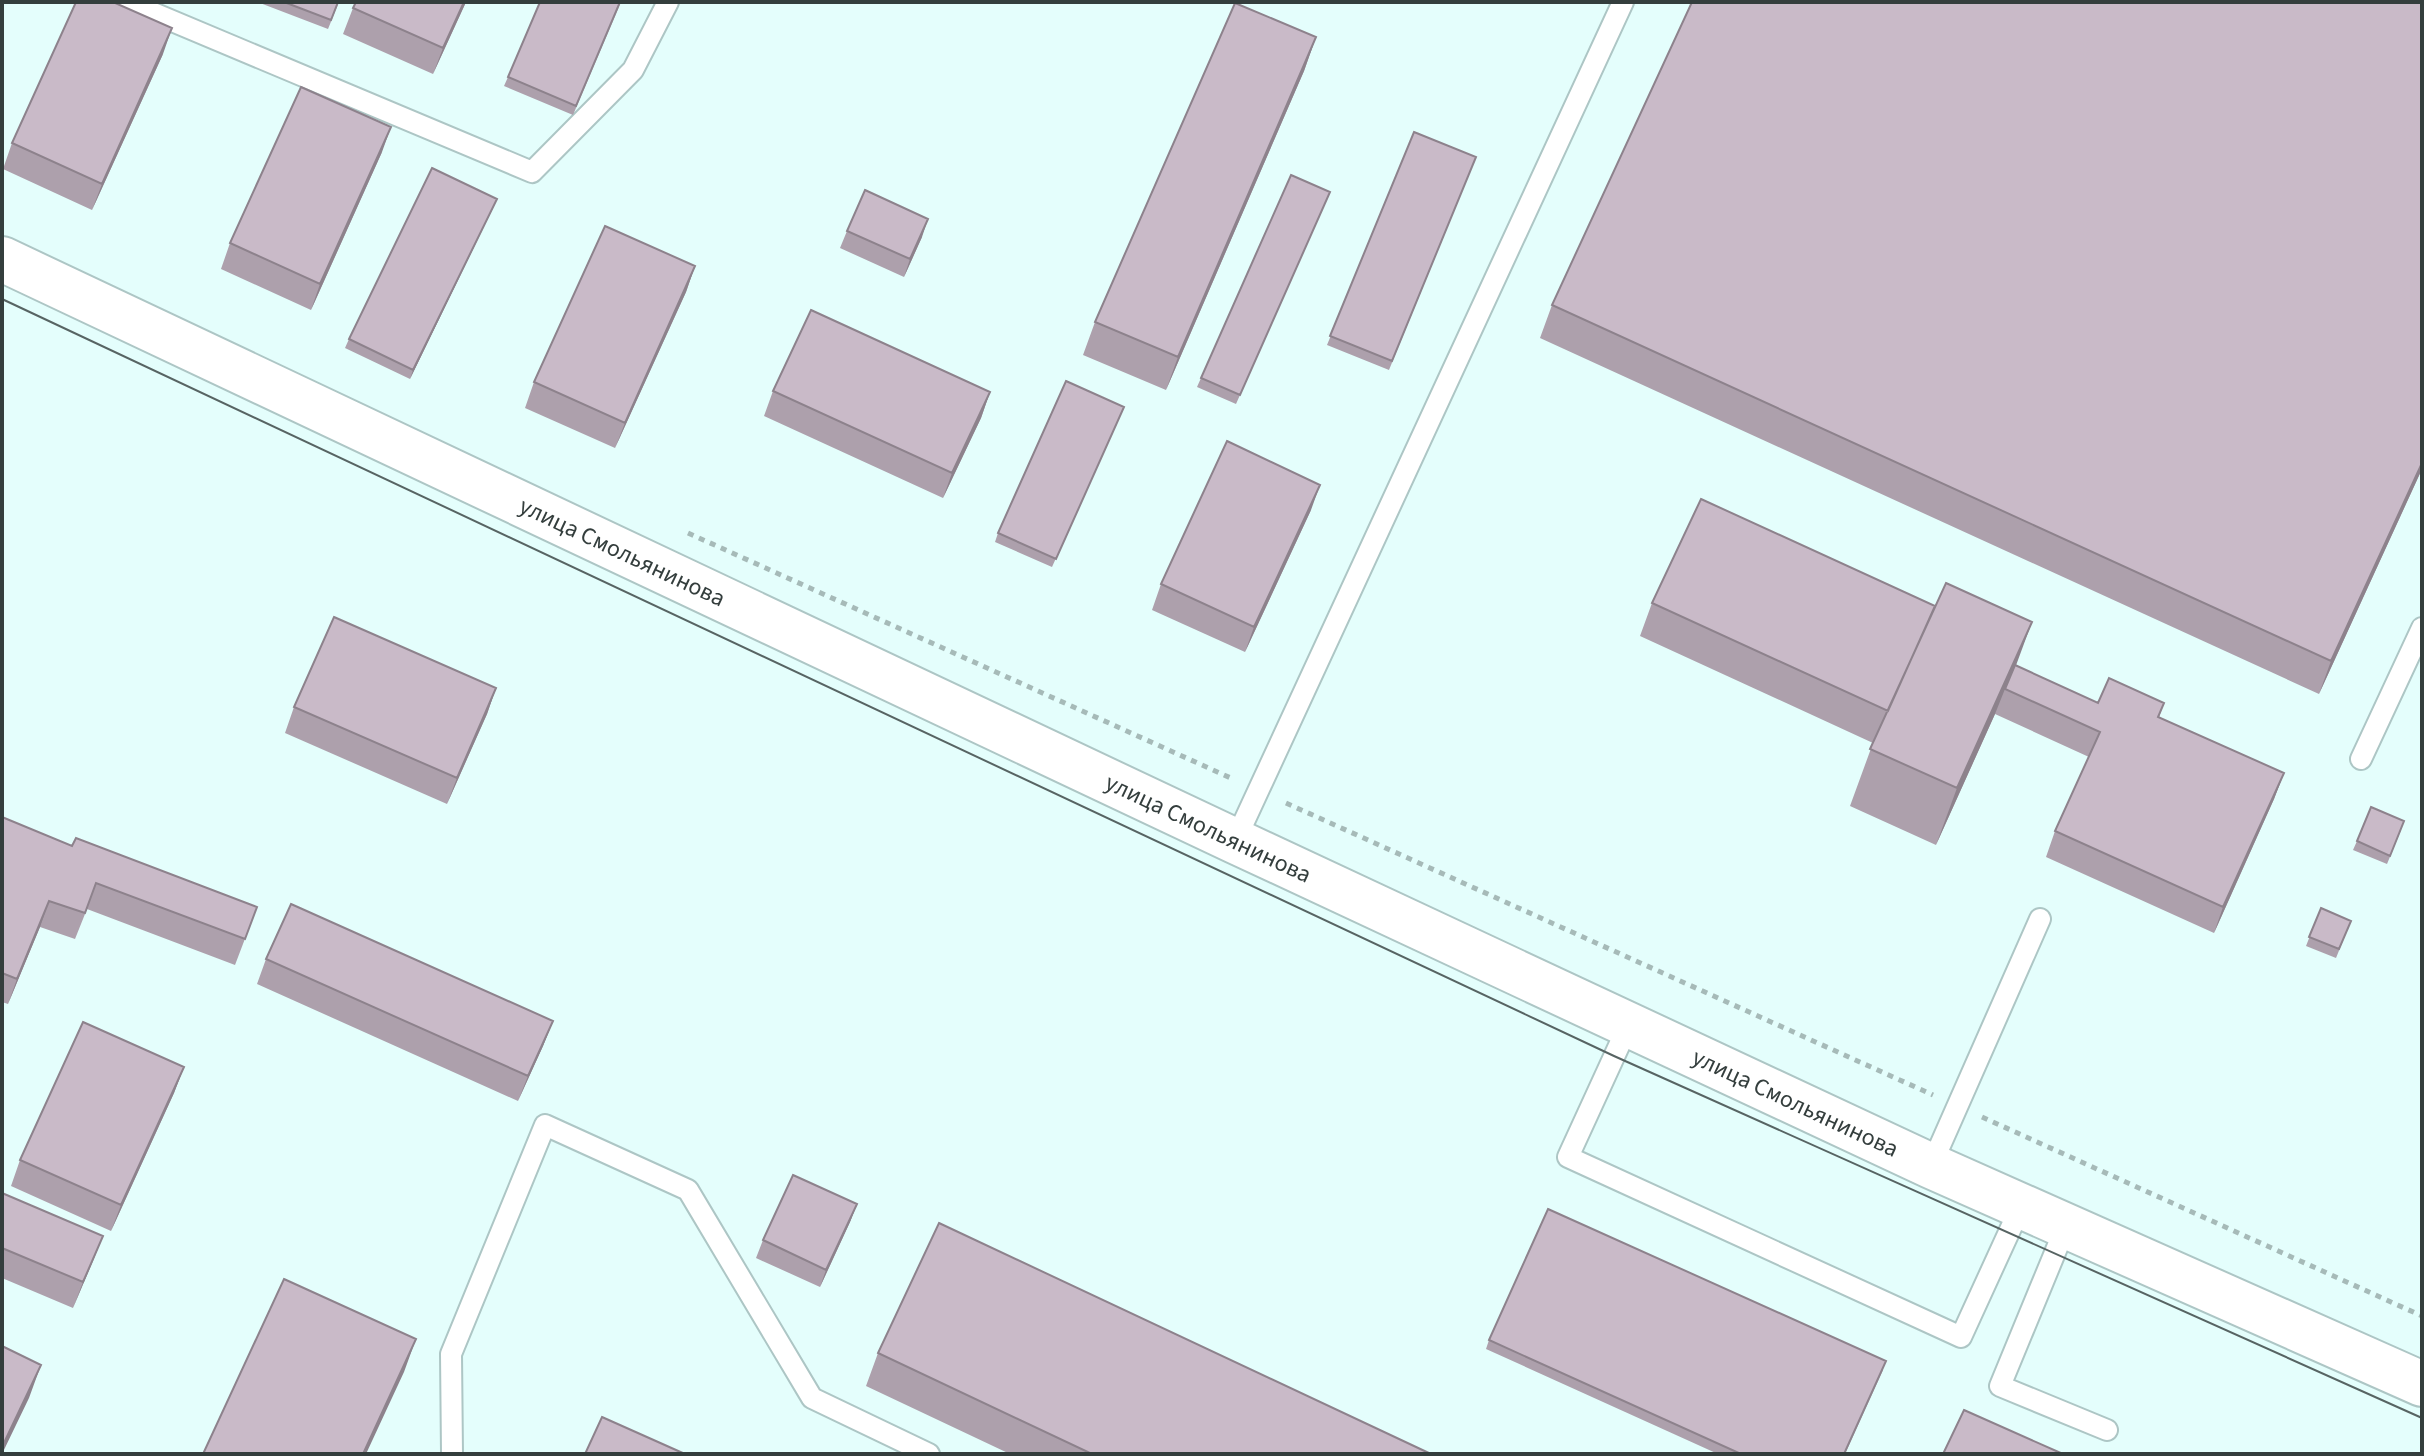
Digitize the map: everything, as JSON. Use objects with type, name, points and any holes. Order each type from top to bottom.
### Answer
[{"type":"street","name":"улица Смольянинова","points":[[2,259],[1931,1166],[2422,1384]]},
{"type":"lane","points":[[127,2],[532,172],[633,70],[668,2]]},
{"type":"lane","points":[[1235,841],[1623,2]]},
{"type":"lane","points":[[2361,759],[2422,628]]},
{"type":"lane","points":[[1931,1166],[2040,919]]},
{"type":"lane","points":[[1629,1024],[1568,1157],[1961,1337],[2021,1206]]},
{"type":"lane","points":[[452,1454],[451,1354],[545,1125],[688,1190],[812,1398],[929,1454]]},
{"type":"lane","points":[[2066,1226],[2000,1386],[2107,1430]]},
{"type":"path","points":[[681,529],[2422,1316]]},
{"type":"building","points":[[76,2],[113,2],[172,28],[102,184],[12,143]]},
{"type":"building","points":[[284,2],[338,2],[331,20]]},
{"type":"building","points":[[356,2],[464,2],[443,48],[353,8]]},
{"type":"building","points":[[540,2],[620,2],[576,106],[508,77]]},
{"type":"building","points":[[1692,2],[2422,2],[2422,463],[2331,661],[1552,305]]},
{"type":"building","points":[[1235,3],[1316,37],[1178,357],[1095,322]]},
{"type":"building","points":[[301,87],[391,127],[320,284],[230,243]]},
{"type":"building","points":[[1414,132],[1476,157],[1392,361],[1330,336]]},
{"type":"building","points":[[432,168],[497,199],[413,370],[349,339]]},
{"type":"building","points":[[1291,175],[1330,192],[1240,395],[1201,378]]},
{"type":"building","points":[[865,190],[928,219],[910,259],[847,231]]},
{"type":"building","points":[[605,226],[695,266],[625,423],[534,382]]},
{"type":"building","points":[[811,310],[990,392],[952,473],[773,391]]},
{"type":"building","points":[[1066,381],[1124,407],[1056,559],[998,533]]},
{"type":"building","points":[[1227,441],[1320,485],[1254,627],[1161,584]]},
{"type":"building","points":[[1701,499],[1935,606],[1888,711],[1652,603]]},
{"type":"building","points":[[1946,583],[2032,622],[1957,788],[1870,749]]},
{"type":"building","points":[[334,617],[496,688],[457,778],[294,707]]},
{"type":"building","points":[[2015,665],[2098,703],[2109,678],[2164,703],[2158,717],[2284,773],[2223,907],[2055,831],[2100,732],[2005,689]]},
{"type":"building","points":[[2371,807],[2404,821],[2390,856],[2357,841]]},
{"type":"building","points":[[2,817],[72,846],[76,838],[257,907],[245,939],[96,883],[85,913],[49,901],[17,979],[2,973]]},
{"type":"building","points":[[291,904],[553,1021],[528,1076],[266,959]]},
{"type":"building","points":[[2321,908],[2351,921],[2339,949],[2309,937]]},
{"type":"building","points":[[83,1022],[184,1067],[121,1205],[20,1160]]},
{"type":"building","points":[[793,1175],[857,1204],[826,1270],[763,1240]]},
{"type":"building","points":[[2,1193],[103,1236],[83,1282],[2,1248]]},
{"type":"building","points":[[1548,1209],[1886,1361],[1844,1454],[1741,1454],[1489,1340]]},
{"type":"building","points":[[939,1223],[1431,1454],[1092,1454],[878,1353]]},
{"type":"building","points":[[284,1279],[416,1339],[363,1454],[203,1454]]},
{"type":"building","points":[[2,1346],[41,1365],[2,1447]]},
{"type":"building","points":[[1964,1410],[2063,1454],[1943,1454]]},
{"type":"building","points":[[602,1417],[685,1454],[585,1454]]},
{"type":"tram line","points":[[2,299],[1614,1056],[2422,1418]]}]
